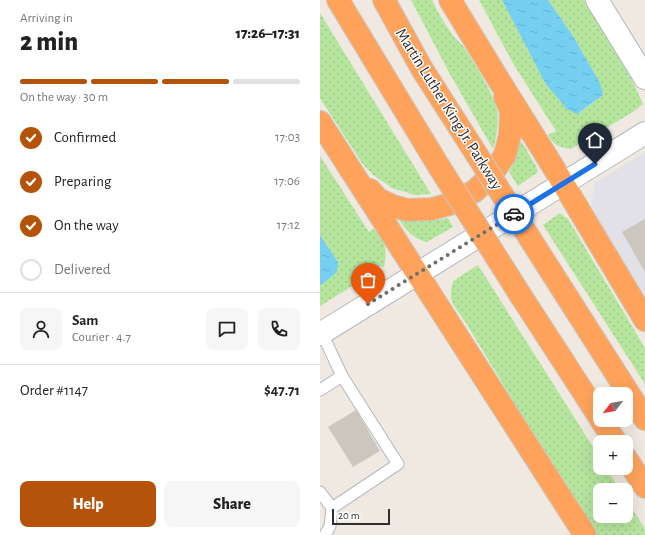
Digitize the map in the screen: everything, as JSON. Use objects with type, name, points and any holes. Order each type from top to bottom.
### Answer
[{"type":"highway","points":[[338,0],[438,165],[593,407]]},
{"type":"highway","name":"Martin Luther King Jr. Parkway","points":[[384,0],[422,69],[645,418]]},
{"type":"highway","points":[[450,0],[563,183],[645,320]]},
{"type":"highway","points":[[348,165],[378,199],[393,206],[408,210],[432,209],[450,204],[475,191],[492,174],[505,155],[510,135],[510,111],[500,82],[462,0]]},
{"type":"highway","points":[[320,122],[585,535]]},
{"type":"highway","points":[[633,469],[645,488]]},
{"type":"street","points":[[597,0],[645,78]]},
{"type":"street","points":[[321,333],[645,133]]},
{"type":"lane","points":[[321,333],[342,376],[398,464],[332,508]]},
{"type":"lane","points":[[320,390],[342,376]]},
{"type":"lane","points":[[320,492],[332,508],[330,526],[325,535]]},
{"type":"shaded area","points":[[645,152],[645,301],[597,219],[591,205],[595,183]]},
{"type":"green space","points":[[411,0],[432,0],[445,24],[454,37],[463,46],[487,86],[495,103],[498,114],[496,139],[493,149],[451,76]]},
{"type":"green space","points":[[479,0],[502,0],[545,83],[577,114],[603,95],[600,83],[573,36],[548,0],[584,0],[632,80],[643,104],[633,112],[571,149],[558,145],[552,141],[548,135],[556,131],[514,65]]},
{"type":"green space","points":[[320,13],[431,194],[415,195],[392,188],[372,174],[362,163],[320,98]]},
{"type":"green space","points":[[520,143],[523,144],[538,172],[518,186],[509,172],[516,159]]},
{"type":"green space","points":[[320,156],[369,232],[373,229],[381,237],[385,246],[386,257],[384,267],[375,265],[370,268],[373,273],[320,306],[320,285],[338,262],[320,235]]},
{"type":"green space","points":[[560,213],[568,219],[645,348],[645,384],[543,225]]},
{"type":"green space","points":[[399,218],[424,221],[448,218],[453,227],[427,242],[418,239],[411,234]]},
{"type":"green space","points":[[478,265],[593,447],[593,475],[610,475],[616,483],[593,483],[593,523],[633,523],[633,510],[645,529],[645,535],[596,535],[566,491],[466,323],[454,306],[451,298],[453,281]]},
{"type":"water","points":[[502,0],[548,0],[573,36],[600,83],[603,95],[577,114],[567,109],[545,83]]},
{"type":"water","points":[[320,235],[338,262],[337,272],[321,285],[320,285]]},
{"type":"building","points":[[645,219],[645,272],[622,232]]},
{"type":"building","points":[[356,410],[380,451],[353,467],[328,427]]},
{"type":"way so far","points":[[368,304],[514,214]]},
{"type":"route","points":[[514,214],[595,164]]}]
